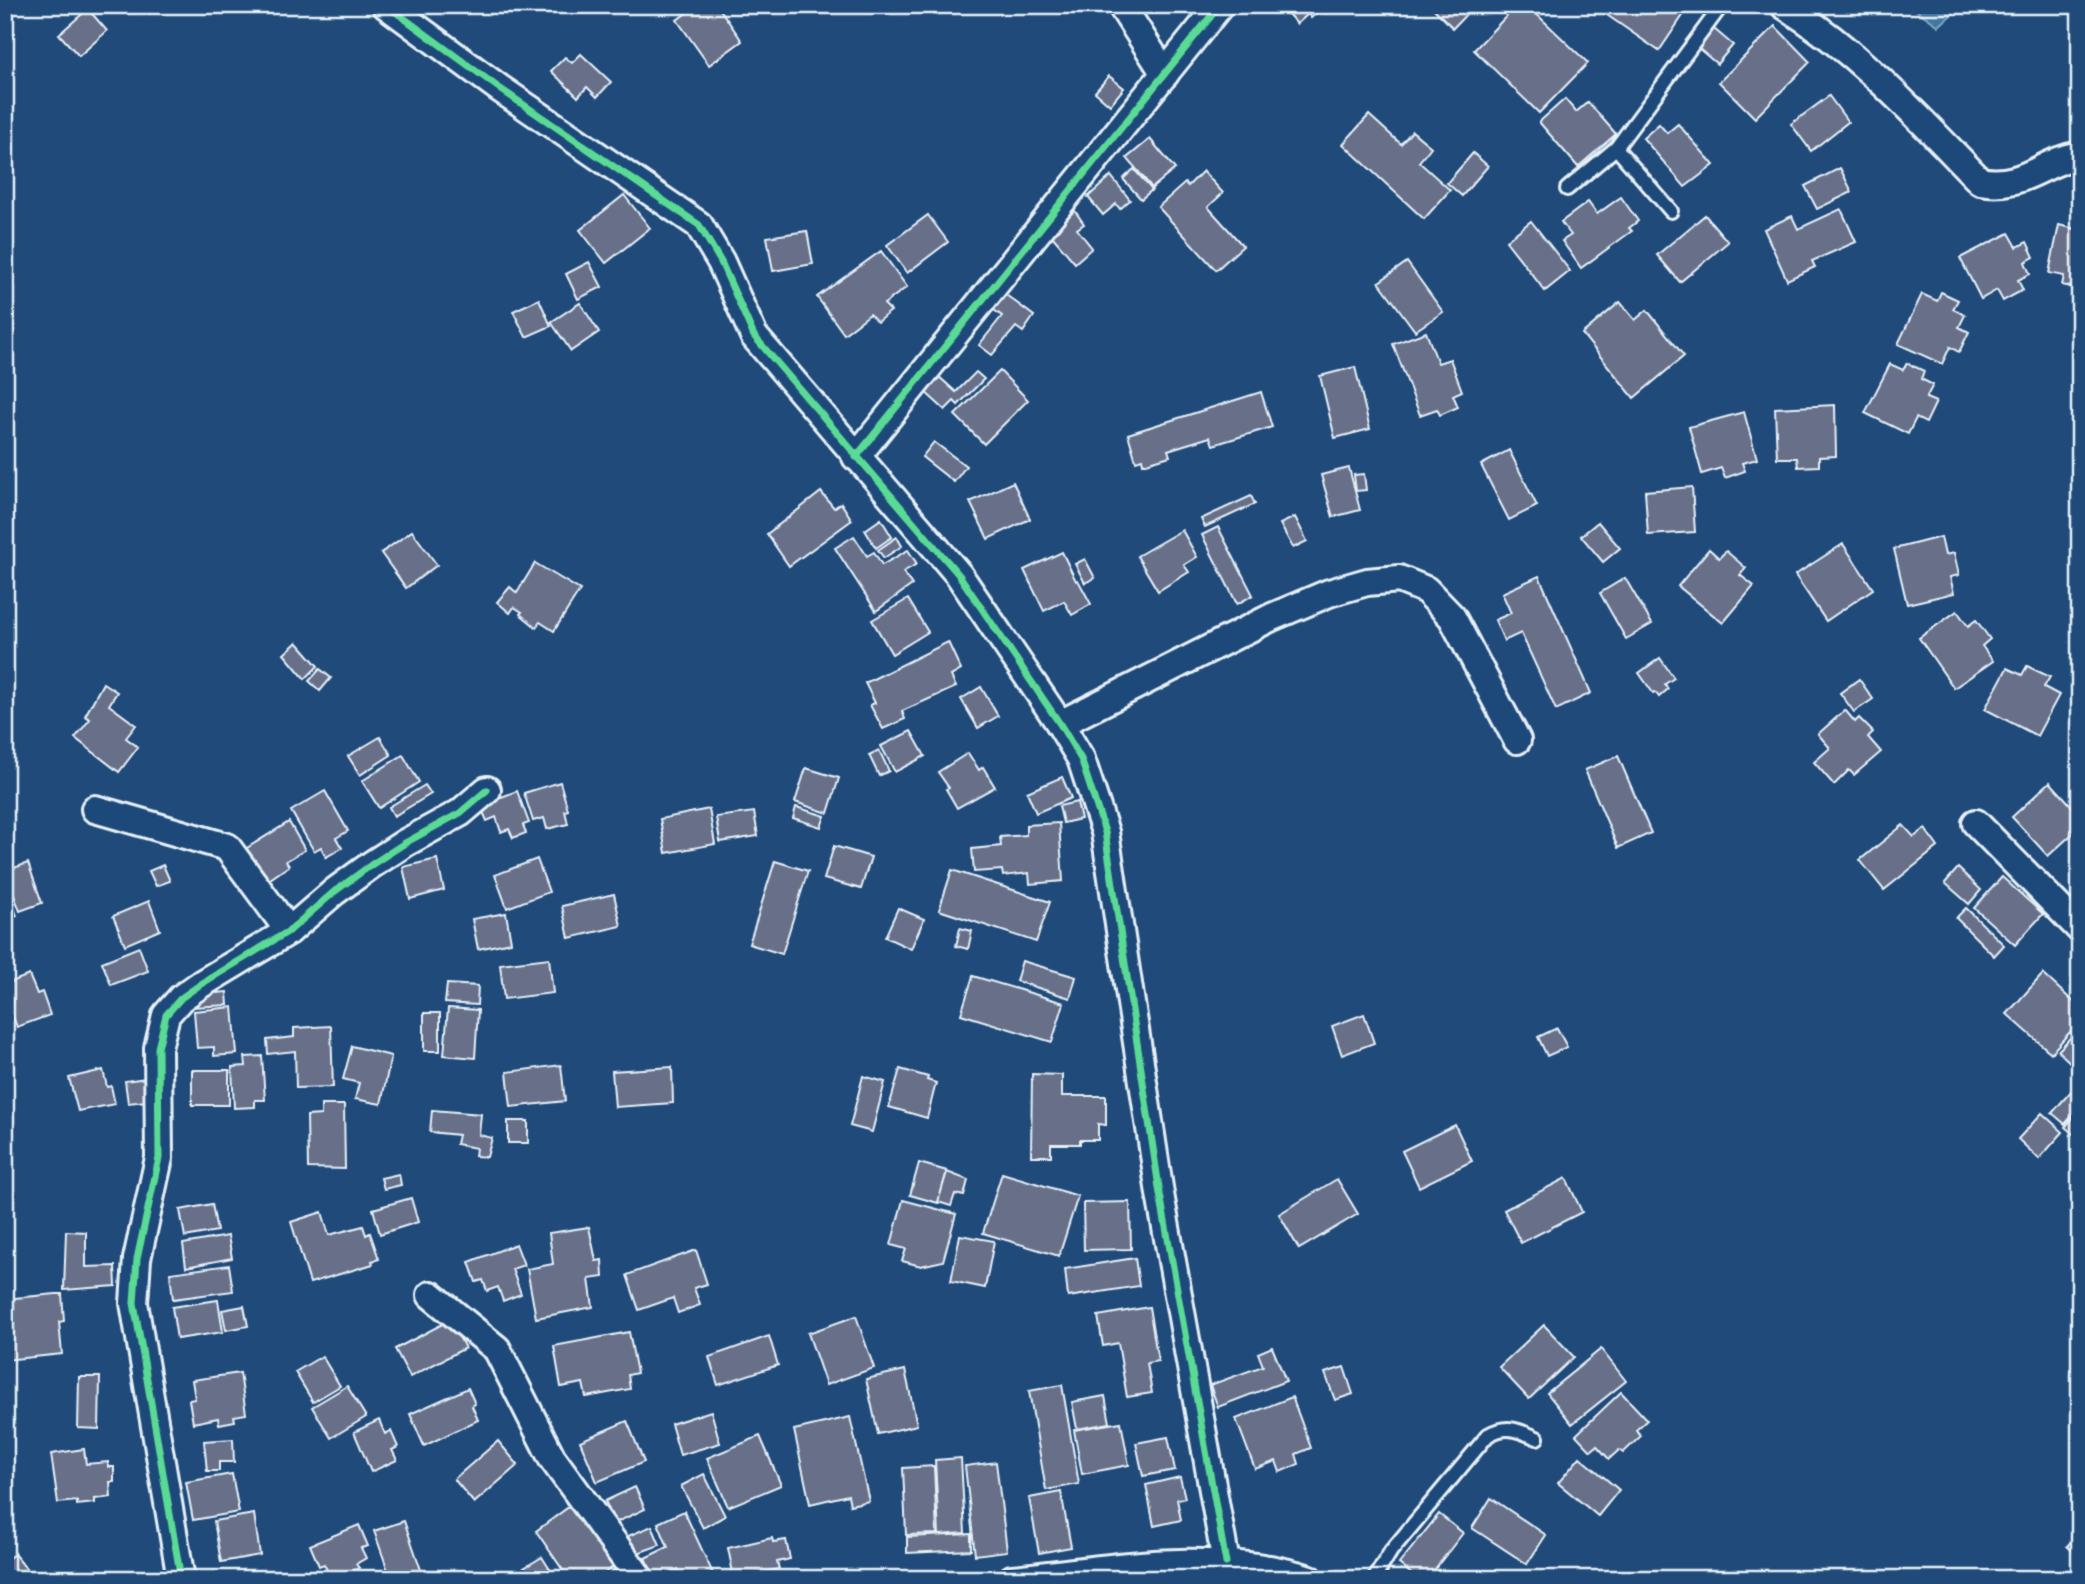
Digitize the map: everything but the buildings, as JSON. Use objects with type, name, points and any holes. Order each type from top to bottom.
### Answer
[{"type":"street","points":[[386,5],[499,88],[699,225],[721,262],[754,335],[959,575],[1081,758],[1105,832],[1160,1194],[1226,1563]]},
{"type":"street","points":[[1121,5],[1165,74]]},
{"type":"street","points":[[856,457],[1220,5]]},
{"type":"street","points":[[1784,5],[1821,29],[1879,77],[1980,180],[1999,184],[2080,155]]},
{"type":"street","points":[[1060,724],[1272,617],[1329,593],[1367,582],[1399,579],[1426,590],[1452,617],[1517,740]]},
{"type":"street","points":[[181,1579],[134,1303],[137,1259],[159,1158],[158,1048],[166,1015],[181,998],[289,930],[371,865],[460,813],[487,790]]},
{"type":"street","points":[[95,809],[227,847],[289,930]]},
{"type":"street","points":[[1976,823],[2080,929]]},
{"type":"street","points":[[431,1295],[498,1349],[552,1458],[640,1579]]},
{"type":"street","points":[[1024,1578],[1168,1564],[1226,1563],[1277,1569],[1310,1579]]},
{"type":"lane","points":[[1567,189],[1616,148],[1722,5]]},
{"type":"lane","points":[[1616,148],[1671,211]]},
{"type":"lane","points":[[1374,1579],[1391,1551],[1488,1435],[1500,1428],[1513,1427],[1537,1438]]},
{"type":"water","points":[[1909,5],[1962,5],[1939,26]]},
{"type":"cycle path","points":[[386,5],[499,88],[699,225],[721,262],[754,336],[959,575],[1081,759],[1105,832],[1160,1194],[1226,1563]]},
{"type":"cycle path","points":[[856,457],[1220,5]]},
{"type":"cycle path","points":[[181,1579],[134,1303],[137,1259],[159,1158],[158,1048],[166,1015],[181,998],[289,931],[334,892],[371,865],[460,813],[487,790]]}]
